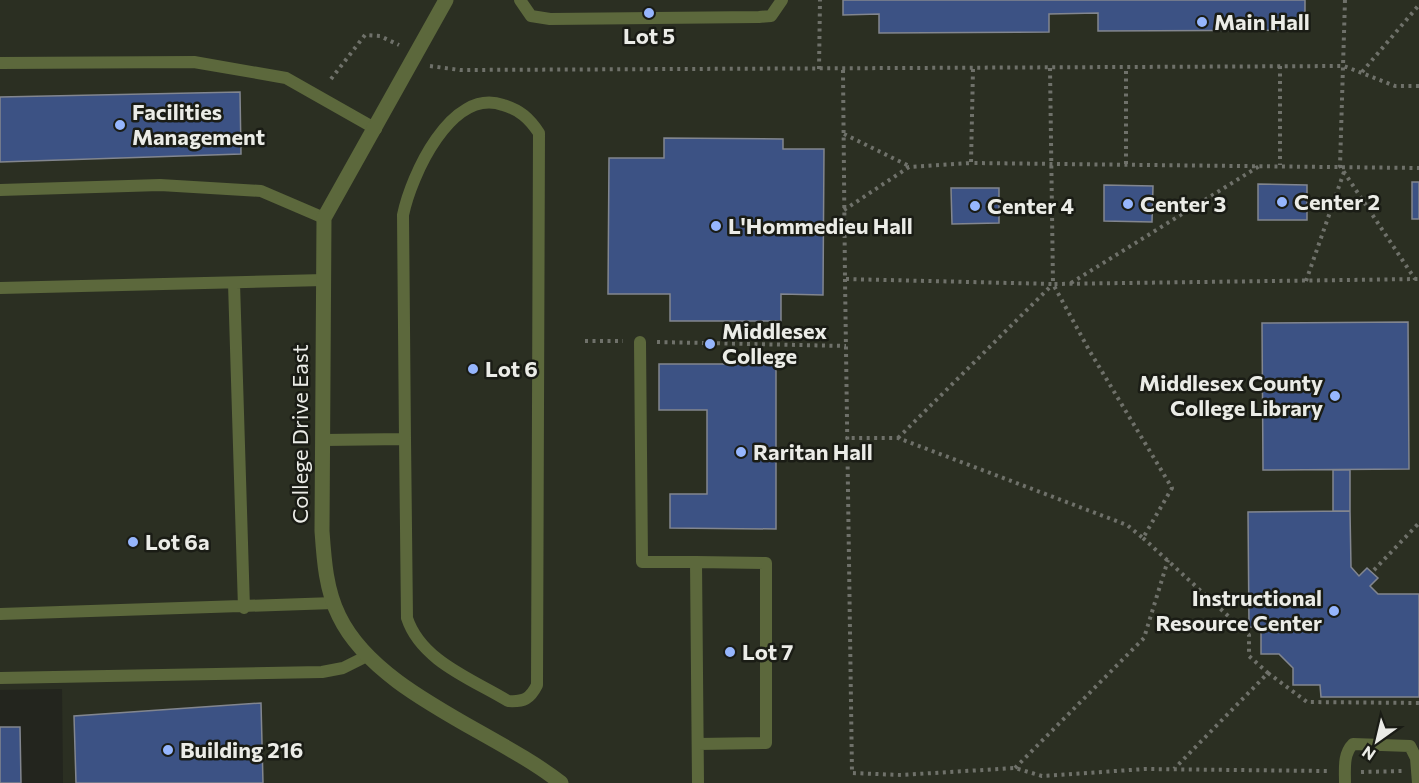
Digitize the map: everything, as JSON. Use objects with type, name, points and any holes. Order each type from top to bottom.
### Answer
[{"type":"street","points":[[324,218],[376,129],[446,0]]},
{"type":"street","name":"College Drive East","points":[[324,218],[322,531],[325,573],[334,603],[349,635],[367,656],[398,682],[561,783]]},
{"type":"lane","points":[[519,0],[531,16],[550,19],[759,17],[771,16],[782,0]]},
{"type":"lane","points":[[0,63],[194,62],[286,78],[376,129]]},
{"type":"lane","points":[[498,103],[518,110],[531,120],[539,133],[537,685],[532,696],[522,702],[508,701],[435,657],[422,646],[411,630],[407,618],[405,439],[403,215],[407,194],[425,155],[441,131],[461,113],[481,104],[498,103]]},
{"type":"lane","points":[[0,190],[160,185],[261,191],[324,218]]},
{"type":"lane","points":[[0,288],[324,280]]},
{"type":"lane","points":[[234,283],[244,608]]},
{"type":"lane","points":[[640,342],[642,562],[766,563],[766,743],[698,744]]},
{"type":"lane","points":[[324,440],[405,439]]},
{"type":"lane","points":[[696,562],[698,783]]},
{"type":"lane","points":[[0,614],[244,608],[334,603]]},
{"type":"lane","points":[[0,678],[322,672],[343,668],[367,656]]},
{"type":"lane","points":[[1345,777],[1348,749],[1353,744],[1410,746],[1416,758],[1418,777]]},
{"type":"path","points":[[819,69],[820,0]]},
{"type":"path","points":[[1345,0],[1340,166],[1417,279]]},
{"type":"path","points":[[1362,72],[1419,5]]},
{"type":"path","points":[[331,79],[365,35],[380,36],[399,45]]},
{"type":"path","points":[[429,66],[460,70],[1344,66],[1362,72],[1377,81],[1395,86],[1419,86]]},
{"type":"path","points":[[1280,66],[1280,165]]},
{"type":"path","points":[[1050,68],[1053,284],[1089,350],[1172,488],[1143,538]]},
{"type":"path","points":[[1126,68],[1126,164]]},
{"type":"path","points":[[971,163],[973,69]]},
{"type":"path","points":[[843,70],[852,773],[901,775],[1015,768],[1042,776],[1174,769],[1345,777],[1418,777]]},
{"type":"path","points":[[844,134],[909,166],[971,163],[1419,168]]},
{"type":"path","points":[[1069,284],[1261,165]]},
{"type":"path","points":[[844,210],[909,166]]},
{"type":"path","points":[[1306,281],[1344,172]]},
{"type":"path","points":[[845,279],[1053,284],[1417,279]]},
{"type":"path","points":[[898,438],[1053,284]]},
{"type":"path","points":[[585,340],[846,346]]},
{"type":"path","points":[[846,438],[898,438],[1126,525],[1168,560],[1249,635],[1249,656],[1307,702],[1419,703]]},
{"type":"path","points":[[1374,570],[1419,523]]},
{"type":"path","points":[[1015,768],[1144,638],[1168,560]]},
{"type":"path","points":[[1174,769],[1269,672]]},
{"type":"shaded area","name":"Middlesex College","points":[[0,0],[1419,0],[1419,783],[63,783],[62,689],[0,690]]},
{"type":"building","name":"Main Hall","points":[[843,0],[1305,0],[1305,30],[1098,31],[1098,13],[1049,14],[1049,32],[879,33],[879,14],[843,15]]},
{"type":"building","name":"Facilities Management","points":[[240,92],[241,154],[0,162],[0,97]]},
{"type":"building","name":"L'Hommedieu Hall","points":[[664,138],[783,139],[783,149],[824,149],[823,295],[781,294],[781,321],[670,321],[670,294],[608,294],[609,158],[664,158]]},
{"type":"building","points":[[1412,182],[1419,182],[1419,219],[1412,219]]},
{"type":"building","name":"Center 2","points":[[1258,184],[1307,185],[1307,220],[1258,220]]},
{"type":"building","name":"Center 3","points":[[1104,185],[1153,186],[1152,222],[1104,221]]},
{"type":"building","name":"Center 4","points":[[951,188],[999,188],[999,223],[952,224]]},
{"type":"building","name":"Middlesex County College Library","points":[[1408,322],[1409,469],[1263,470],[1262,323]]},
{"type":"building","name":"Raritan Hall","points":[[659,364],[776,364],[776,529],[670,528],[670,494],[707,494],[707,410],[659,410]]},
{"type":"building","points":[[1333,470],[1350,470],[1350,511],[1333,511]]},
{"type":"building","name":"Instructional Resource Center","points":[[1350,511],[1351,567],[1359,576],[1367,568],[1378,578],[1370,586],[1378,594],[1419,594],[1419,697],[1321,697],[1320,685],[1293,685],[1293,668],[1279,654],[1261,654],[1261,627],[1249,627],[1248,512]]},
{"type":"building","name":"Building 216","points":[[261,703],[263,783],[76,783],[74,716]]},
{"type":"building","points":[[0,727],[20,727],[21,783],[0,783]]},
{"type":"place","name":"Lot 5","points":[[649,13]]},
{"type":"place","name":"Main Hall","points":[[1202,22]]},
{"type":"place","name":"Facilities Management","points":[[120,125]]},
{"type":"place","name":"Center 2","points":[[1282,202]]},
{"type":"place","name":"Center 3","points":[[1128,204]]},
{"type":"place","name":"Center 4","points":[[975,206]]},
{"type":"place","name":"L'Hommedieu Hall","points":[[716,226]]},
{"type":"place","name":"Middlesex College","points":[[710,344]]},
{"type":"place","name":"Lot 6","points":[[473,369]]},
{"type":"place","name":"Middlesex County College Library","points":[[1335,396]]},
{"type":"place","name":"Raritan Hall","points":[[741,452]]},
{"type":"place","name":"Lot 6a","points":[[133,542]]},
{"type":"place","name":"Instructional Resource Center","points":[[1334,611]]},
{"type":"place","name":"Lot 7","points":[[730,652]]},
{"type":"place","name":"Building 216","points":[[168,750]]}]
